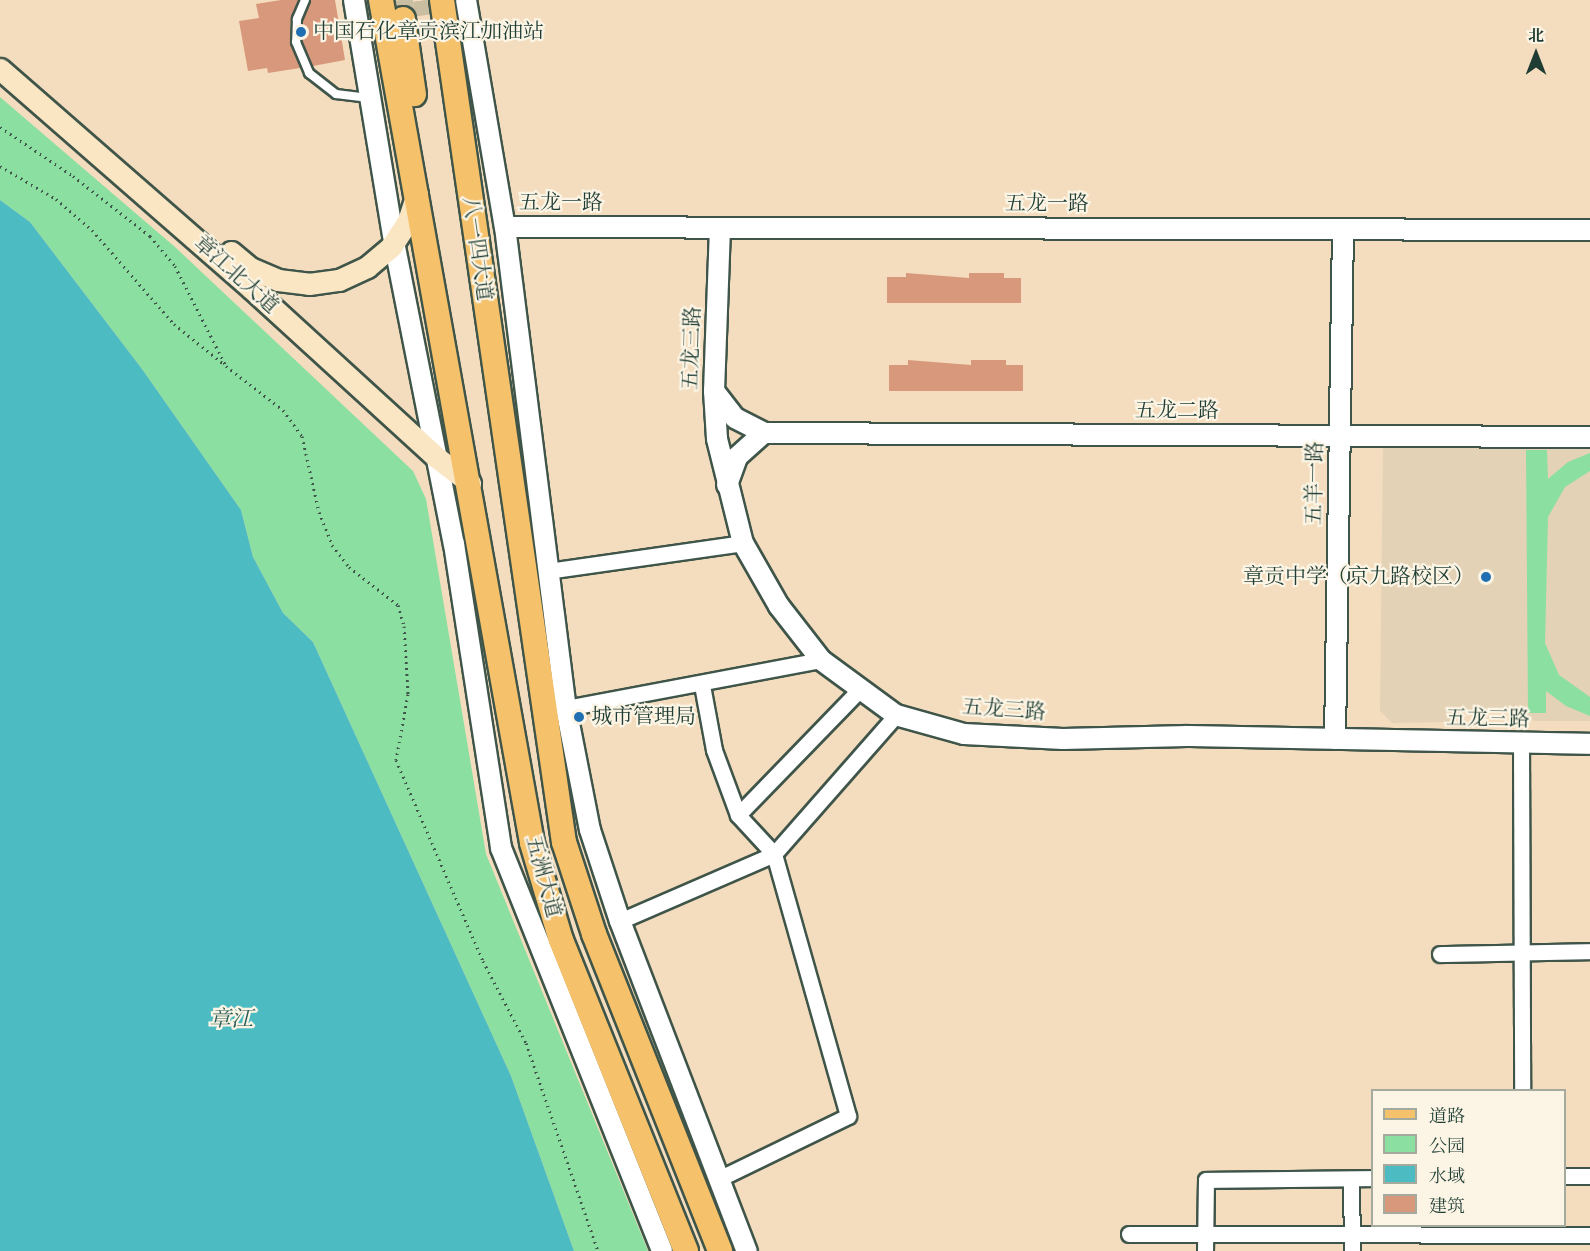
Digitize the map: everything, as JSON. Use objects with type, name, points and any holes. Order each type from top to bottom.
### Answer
[{"type":"main road","points":[[381,0],[470,483]]},
{"type":"main road","name":"八一四大道","points":[[434,7],[512,497]]},
{"type":"main road","points":[[403,19],[470,483]]},
{"type":"main road","name":"章江北大道","points":[[0,51],[250,268],[293,283],[324,283],[367,267],[394,242]]},
{"type":"main road","name":"章江北大道","points":[[0,69],[251,288],[436,457],[470,483]]},
{"type":"main road","points":[[394,242],[408,221],[417,191]]},
{"type":"main road","name":"五洲大道","points":[[470,483],[532,843],[561,940],[686,1251]]},
{"type":"main road","name":"五洲大道","points":[[512,497],[564,842],[594,934],[720,1251]]},
{"type":"street","points":[[354,0],[394,242],[454,544],[501,848],[662,1251]]},
{"type":"street","points":[[466,0],[505,226],[566,708],[590,830],[620,921],[747,1251]]},
{"type":"street","name":"五龙一路","points":[[505,226],[1590,230]]},
{"type":"street","name":"五龙三路","points":[[720,228],[714,391],[717,439],[743,543],[779,606],[821,660],[896,715],[964,734],[1063,739],[1335,739],[1590,744]]},
{"type":"street","name":"五羊一路","points":[[1335,739],[1343,229]]},
{"type":"street","points":[[714,391],[735,418],[764,433],[738,456],[727,485]]},
{"type":"street","name":"五龙二路","points":[[764,433],[1590,437]]},
{"type":"street","points":[[547,571],[743,543]]},
{"type":"street","points":[[566,708],[702,685],[821,660]]},
{"type":"street","points":[[702,685],[714,750],[738,815],[774,854],[848,1116],[718,1179]]},
{"type":"street","points":[[738,815],[860,689]]},
{"type":"street","points":[[620,921],[774,854],[896,715]]},
{"type":"street","points":[[1521,744],[1522,1089]]},
{"type":"street","points":[[1440,954],[1590,951]]},
{"type":"street","points":[[1566,1176],[1590,1176]]},
{"type":"street","points":[[1205,1251],[1206,1180],[1371,1178]]},
{"type":"street","points":[[1351,1179],[1352,1251]]},
{"type":"street","points":[[1129,1234],[1352,1235],[1523,1230],[1590,1235]]},
{"type":"street","points":[[1523,1230],[1523,1251]]},
{"type":"lane","points":[[304,0],[297,19],[296,42],[309,73],[336,94],[370,98]]},
{"type":"path","points":[[0,127],[73,176],[150,236],[175,266],[226,366]]},
{"type":"path","points":[[0,166],[56,199],[92,230],[174,324],[283,411],[302,436],[319,512],[332,545],[349,567],[398,605],[404,626],[408,694],[396,760],[483,961],[526,1043],[598,1251]]},
{"type":"shaded area","name":"章贡中学（京九路校区）","points":[[1590,445],[1590,721],[1534,721],[1516,708],[1467,710],[1451,722],[1392,723],[1380,711],[1383,446]]},
{"type":"green space","points":[[0,97],[175,247],[413,471],[426,499],[486,854],[648,1251],[574,1251],[511,1076],[313,642],[283,613],[253,557],[241,510],[142,369],[30,222],[0,200]]},
{"type":"green space","points":[[1526,450],[1547,450],[1548,479],[1568,462],[1590,453],[1590,471],[1565,487],[1548,517],[1545,643],[1559,675],[1590,697],[1590,716],[1566,706],[1546,691],[1546,713],[1528,713]]},
{"type":"water","name":"章江","points":[[0,200],[30,222],[142,369],[241,510],[253,557],[283,613],[313,642],[511,1076],[574,1251],[0,1251]]},
{"type":"building","points":[[298,0],[291,18],[290,42],[300,68],[268,73],[267,68],[248,71],[239,21],[259,18],[256,4]]},
{"type":"building","points":[[311,0],[335,0],[345,60],[313,66],[302,41],[303,20]]},
{"type":"building","points":[[906,273],[969,278],[969,273],[1004,273],[1004,278],[1021,278],[1021,303],[887,303],[887,277],[906,277]]},
{"type":"building","points":[[908,360],[971,365],[971,360],[1006,360],[1006,365],[1023,365],[1023,391],[889,391],[889,365],[908,365]]},
{"type":"tunnel","points":[[401,0],[403,19]]},
{"type":"tunnel","points":[[425,0],[427,15]]},
{"type":"place","name":"中国石化章贡滨江加油站","points":[[301,32]]},
{"type":"place","name":"章贡中学（京九路校区）","points":[[1486,577]]},
{"type":"place","name":"城市管理局","points":[[579,717]]}]
